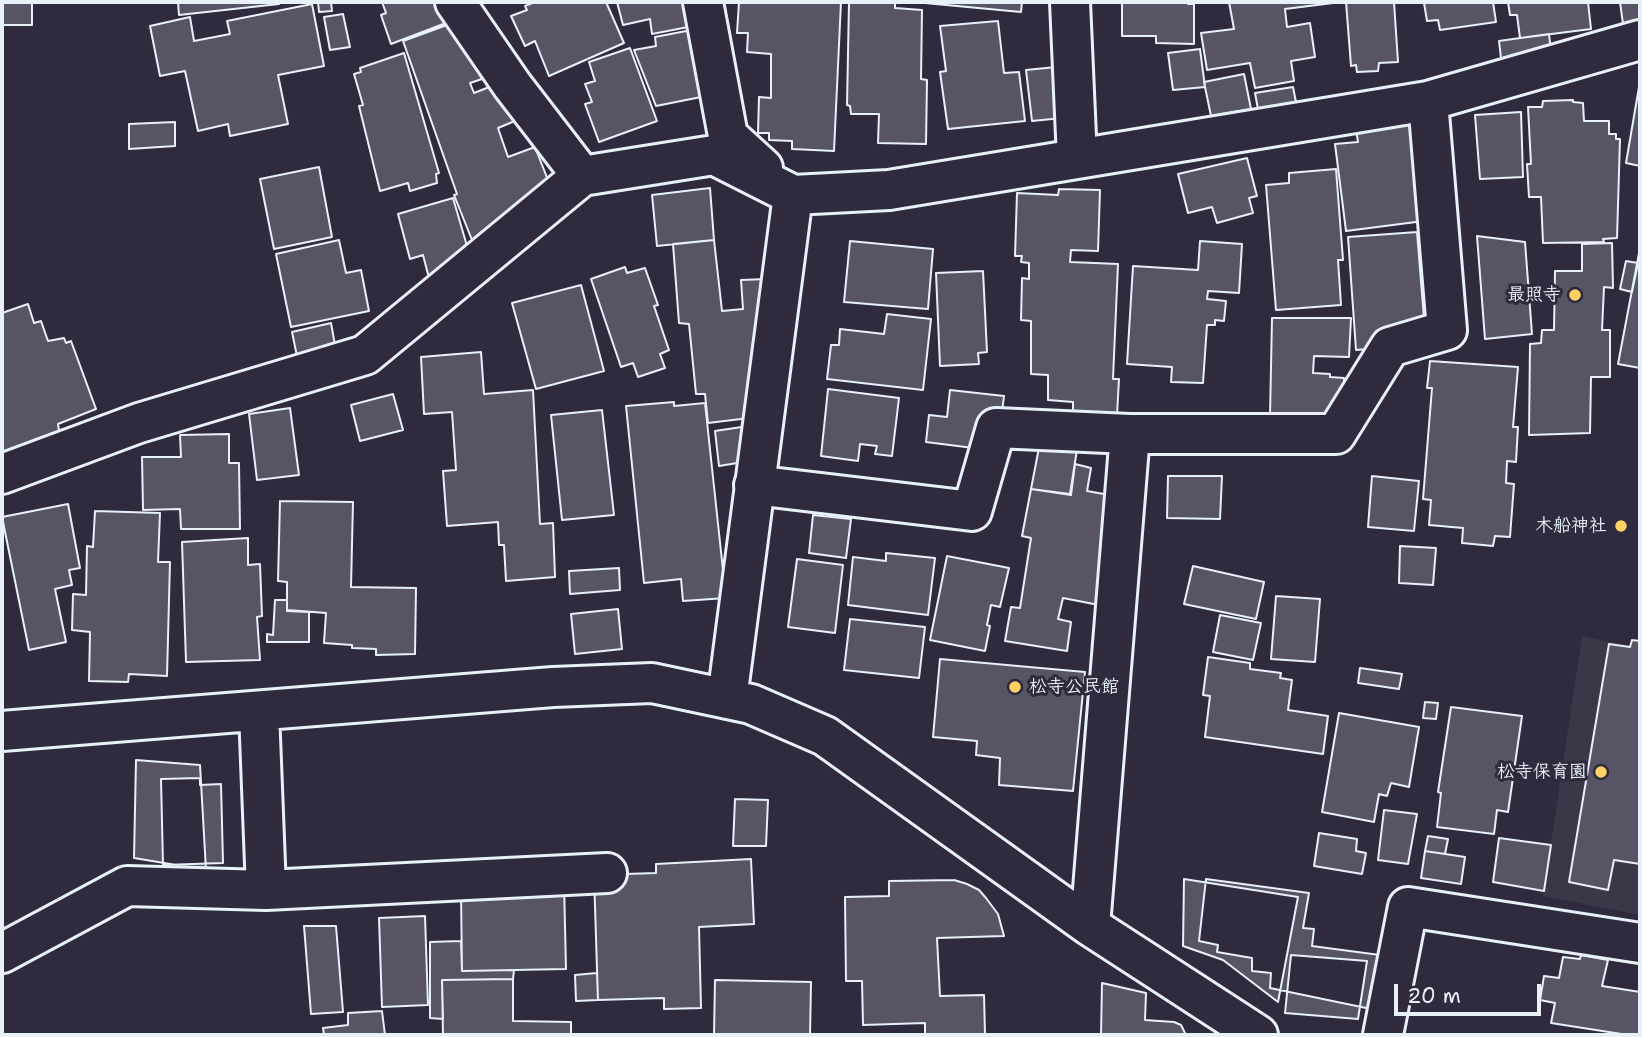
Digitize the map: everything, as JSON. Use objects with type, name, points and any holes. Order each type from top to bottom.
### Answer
[{"type":"street","points":[[455,2],[512,85],[582,176]]},
{"type":"street","points":[[703,2],[727,136],[793,195]]},
{"type":"street","points":[[1070,2],[1077,159]]},
{"type":"street","points":[[2,474],[139,423],[365,355],[582,176],[713,155],[793,195],[889,190],[1428,101],[1640,40]]},
{"type":"street","points":[[754,485],[972,511],[996,428],[1130,434],[1335,434],[1390,347],[1447,330],[1428,101]]},
{"type":"street","points":[[727,699],[793,195]]},
{"type":"street","points":[[1090,926],[1130,434]]},
{"type":"street","points":[[2,732],[553,687],[652,683],[751,704],[825,737],[1090,926],[1258,1035]]},
{"type":"street","points":[[259,711],[266,890]]},
{"type":"street","points":[[2,953],[127,886],[266,890],[607,873]]},
{"type":"street","points":[[1383,1035],[1408,907],[1640,943]]},
{"type":"shaded area","name":"松寺保育園","points":[[1582,636],[1640,648],[1640,915],[1543,896]]},
{"type":"building","points":[[2,2],[32,2],[32,25],[2,25]]},
{"type":"building","points":[[178,2],[279,2],[279,4],[179,15]]},
{"type":"building","points":[[318,2],[331,2],[332,11],[319,12]]},
{"type":"building","points":[[382,2],[453,2],[459,18],[391,44],[381,15],[386,13]]},
{"type":"building","points":[[535,2],[606,2],[624,43],[549,76],[535,41],[525,46],[511,16],[527,10],[525,6]]},
{"type":"building","points":[[617,2],[688,2],[691,15],[685,18],[688,27],[652,34],[650,19],[623,25]]},
{"type":"building","points":[[739,2],[841,2],[834,151],[792,149],[792,141],[769,140],[769,133],[758,133],[759,97],[771,98],[771,54],[747,52],[748,33],[737,33]]},
{"type":"building","points":[[849,2],[895,2],[895,8],[922,10],[921,79],[927,80],[926,144],[878,143],[879,114],[851,114],[850,106],[847,105]]},
{"type":"building","points":[[914,2],[1022,2],[1021,12]]},
{"type":"building","points":[[1122,2],[1194,4],[1194,44],[1156,43],[1156,36],[1122,36]]},
{"type":"building","points":[[1229,2],[1341,2],[1285,9],[1287,27],[1310,23],[1315,57],[1291,61],[1294,81],[1255,88],[1250,63],[1207,70],[1201,33],[1234,29]]},
{"type":"building","points":[[1346,2],[1394,2],[1398,62],[1379,63],[1378,71],[1357,72],[1356,65],[1351,66]]},
{"type":"building","points":[[1493,2],[1496,22],[1440,30],[1438,20],[1427,21],[1424,3]]},
{"type":"building","points":[[1508,2],[1588,2],[1591,29],[1520,38],[1517,15],[1510,15]]},
{"type":"building","points":[[1620,2],[1640,2],[1640,21],[1623,24]]},
{"type":"building","points":[[312,4],[324,66],[278,75],[288,124],[230,136],[228,124],[198,131],[185,71],[160,76],[150,26],[190,17],[194,41],[230,34],[227,21]]},
{"type":"building","points":[[343,14],[350,47],[330,50],[324,17]]},
{"type":"building","points":[[458,21],[482,72],[479,73],[482,79],[470,83],[474,93],[507,80],[522,118],[498,128],[508,157],[535,147],[548,180],[474,245],[454,195],[457,194],[403,41]]},
{"type":"building","points":[[998,21],[1004,73],[1019,72],[1025,121],[948,129],[940,72],[946,71],[940,26]]},
{"type":"building","points":[[712,26],[726,92],[656,106],[634,50],[656,46],[655,37]]},
{"type":"building","points":[[1549,34],[1552,59],[1502,67],[1499,41]]},
{"type":"building","points":[[630,48],[657,121],[599,142],[585,104],[592,102],[585,84],[595,81],[589,62]]},
{"type":"building","points":[[1200,49],[1205,87],[1173,90],[1168,53]]},
{"type":"building","points":[[404,53],[439,173],[436,174],[437,183],[410,191],[408,183],[380,191],[354,74],[361,72],[360,68]]},
{"type":"building","points":[[1056,67],[1062,118],[1032,121],[1026,70]]},
{"type":"building","points":[[1244,74],[1251,109],[1211,116],[1204,82]]},
{"type":"building","points":[[1293,87],[1297,107],[1259,115],[1255,93]]},
{"type":"building","points":[[1640,88],[1640,166],[1626,163]]},
{"type":"building","points":[[1573,100],[1583,103],[1584,121],[1609,121],[1609,134],[1616,134],[1616,139],[1620,139],[1617,238],[1603,239],[1604,242],[1543,243],[1541,197],[1529,197],[1527,164],[1531,164],[1528,107],[1542,107],[1543,101]]},
{"type":"building","points":[[1521,112],[1523,177],[1480,179],[1475,115]]},
{"type":"building","points":[[1426,120],[1447,218],[1346,231],[1335,144],[1358,142],[1356,129]]},
{"type":"building","points":[[175,122],[175,146],[129,149],[129,124]]},
{"type":"building","points":[[1247,158],[1257,196],[1249,198],[1253,213],[1217,223],[1212,207],[1188,213],[1178,174]]},
{"type":"building","points":[[319,167],[332,237],[274,249],[260,179]]},
{"type":"building","points":[[1336,169],[1343,260],[1338,260],[1341,305],[1276,310],[1266,185],[1289,183],[1289,173]]},
{"type":"building","points":[[710,188],[714,240],[657,246],[652,195]]},
{"type":"building","points":[[1059,189],[1100,190],[1098,251],[1071,250],[1070,262],[1118,264],[1113,379],[1119,379],[1117,415],[1073,413],[1073,402],[1048,400],[1048,375],[1031,374],[1031,321],[1021,320],[1022,278],[1029,279],[1029,263],[1021,262],[1022,256],[1015,256],[1017,193],[1058,195]]},
{"type":"building","points":[[453,198],[474,270],[430,282],[423,255],[410,259],[398,214]]},
{"type":"building","points":[[1417,232],[1425,331],[1392,347],[1356,350],[1348,237]]},
{"type":"building","points":[[1477,236],[1525,242],[1532,334],[1485,339]]},
{"type":"building","points":[[339,240],[346,273],[361,270],[369,311],[291,327],[276,254]]},
{"type":"building","points":[[714,240],[722,311],[743,309],[741,280],[767,279],[775,311],[757,313],[766,416],[708,423],[705,394],[696,394],[689,324],[679,323],[673,244]]},
{"type":"building","points":[[850,241],[933,249],[928,309],[844,302]]},
{"type":"building","points":[[1200,241],[1242,244],[1239,293],[1208,291],[1207,299],[1226,301],[1224,321],[1215,320],[1215,325],[1207,325],[1203,383],[1171,382],[1172,367],[1127,364],[1133,266],[1198,270]]},
{"type":"building","points":[[1612,243],[1613,288],[1604,287],[1602,330],[1610,330],[1610,377],[1591,377],[1590,433],[1529,435],[1530,344],[1541,343],[1542,330],[1554,330],[1555,271],[1582,271],[1582,244]]},
{"type":"building","points":[[1640,248],[1640,368],[1618,364]]},
{"type":"building","points":[[1626,261],[1638,263],[1632,292],[1620,289]]},
{"type":"building","points":[[625,267],[627,273],[645,268],[669,350],[660,354],[665,368],[638,377],[633,363],[621,367],[591,279]]},
{"type":"building","points":[[983,271],[987,352],[978,353],[979,364],[940,366],[936,273]]},
{"type":"building","points":[[581,285],[604,371],[536,389],[512,303]]},
{"type":"building","points":[[28,304],[34,323],[41,321],[48,341],[64,338],[66,343],[71,341],[96,409],[58,424],[59,431],[34,440],[36,445],[2,456],[2,313]]},
{"type":"building","points":[[887,314],[931,319],[923,390],[827,379],[831,345],[839,345],[840,329],[884,334]]},
{"type":"building","points":[[1272,318],[1351,318],[1349,357],[1314,356],[1313,373],[1344,378],[1344,418],[1270,416]]},
{"type":"building","points":[[331,323],[337,356],[299,366],[292,332]]},
{"type":"building","points":[[481,352],[484,394],[533,390],[540,524],[553,523],[555,577],[506,581],[504,545],[499,545],[498,522],[447,526],[443,471],[456,470],[452,412],[424,414],[421,357]]},
{"type":"building","points":[[1430,361],[1518,367],[1513,427],[1518,427],[1516,462],[1507,461],[1506,483],[1514,484],[1510,537],[1495,536],[1493,546],[1462,543],[1463,528],[1429,525],[1431,500],[1423,499],[1432,388],[1427,388]]},
{"type":"building","points":[[828,389],[899,398],[892,456],[875,454],[877,446],[860,444],[858,461],[821,456]]},
{"type":"building","points":[[950,390],[1004,396],[997,451],[926,442],[929,415],[947,417]]},
{"type":"building","points":[[393,394],[403,430],[360,441],[351,405]]},
{"type":"building","points":[[674,402],[674,406],[705,403],[726,598],[683,601],[681,579],[644,583],[626,406]]},
{"type":"building","points":[[290,408],[299,475],[257,480],[249,414]]},
{"type":"building","points":[[602,410],[614,515],[562,520],[551,415]]},
{"type":"building","points":[[768,423],[762,459],[719,466],[715,431]]},
{"type":"building","points":[[1042,432],[1079,437],[1070,494],[1031,489]]},
{"type":"building","points":[[229,434],[229,463],[239,463],[240,529],[181,529],[180,509],[143,510],[142,457],[181,457],[180,435]]},
{"type":"building","points":[[1075,464],[1091,468],[1087,491],[1115,496],[1104,606],[1063,598],[1058,619],[1071,622],[1067,651],[1005,641],[1011,607],[1020,608],[1031,538],[1022,536],[1031,489],[1071,495]]},
{"type":"building","points":[[1168,476],[1222,476],[1220,519],[1167,518]]},
{"type":"building","points":[[1372,476],[1419,481],[1414,531],[1368,527]]},
{"type":"building","points":[[280,501],[353,502],[351,587],[416,588],[415,654],[376,655],[376,649],[324,643],[326,613],[287,610],[287,582],[278,581]]},
{"type":"building","points":[[68,504],[80,568],[69,570],[72,585],[55,589],[66,642],[29,650],[2,517]]},
{"type":"building","points":[[95,511],[160,513],[158,562],[170,562],[167,676],[129,674],[128,682],[89,681],[90,632],[72,630],[73,594],[86,595],[87,546],[93,547]]},
{"type":"building","points":[[813,515],[851,519],[846,558],[809,553]]},
{"type":"building","points":[[248,538],[248,565],[260,564],[262,616],[257,617],[260,660],[186,662],[182,542]]},
{"type":"building","points":[[1400,546],[1436,548],[1433,585],[1399,583]]},
{"type":"building","points":[[886,553],[935,558],[928,615],[848,605],[853,557],[886,561]]},
{"type":"building","points":[[947,556],[1009,568],[1000,607],[991,605],[985,651],[930,640]]},
{"type":"building","points":[[797,559],[843,565],[835,633],[788,627]]},
{"type":"building","points":[[1193,566],[1264,582],[1256,619],[1184,604]]},
{"type":"building","points":[[619,568],[620,590],[570,594],[569,571]]},
{"type":"building","points":[[1276,596],[1320,599],[1315,662],[1271,659]]},
{"type":"building","points":[[275,600],[287,600],[287,611],[309,612],[309,642],[267,642],[267,634],[273,635]]},
{"type":"building","points":[[618,609],[622,649],[575,654],[571,614]]},
{"type":"building","points":[[1220,615],[1261,623],[1253,660],[1213,652]]},
{"type":"building","points":[[850,619],[925,627],[919,678],[844,670]]},
{"type":"building","points":[[1632,640],[1640,641],[1640,864],[1614,860],[1608,890],[1569,882],[1609,644],[1630,647]]},
{"type":"building","points":[[1208,657],[1250,663],[1250,669],[1281,673],[1280,678],[1292,680],[1288,710],[1328,716],[1323,754],[1205,737],[1210,696],[1203,695]]},
{"type":"building","points":[[940,659],[1085,672],[1073,791],[999,785],[1000,758],[976,755],[977,741],[933,737]]},
{"type":"building","points":[[1360,668],[1402,674],[1399,689],[1358,683]]},
{"type":"building","points":[[1425,702],[1438,703],[1436,719],[1423,718]]},
{"type":"building","points":[[1451,707],[1522,716],[1508,812],[1497,810],[1494,834],[1437,827],[1441,793],[1438,792]]},
{"type":"building","points":[[1339,713],[1419,727],[1409,787],[1391,783],[1387,796],[1379,794],[1374,822],[1322,812]]},
{"type":"building","points":[[136,760],[200,765],[206,870],[134,858]]},
{"type":"building","points":[[200,778],[200,785],[221,784],[223,863],[163,865],[161,779]]},
{"type":"building","points":[[735,799],[768,800],[766,846],[733,846]]},
{"type":"building","points":[[1384,810],[1417,814],[1408,864],[1378,860]]},
{"type":"building","points":[[1319,833],[1357,839],[1356,851],[1366,853],[1362,874],[1314,866]]},
{"type":"building","points":[[1428,836],[1448,839],[1445,854],[1425,851]]},
{"type":"building","points":[[1499,838],[1551,845],[1544,891],[1493,882]]},
{"type":"building","points":[[1425,851],[1465,857],[1461,884],[1421,878]]},
{"type":"building","points":[[751,859],[754,924],[699,927],[701,1008],[664,1009],[664,998],[598,1000],[594,875],[656,873],[656,864]]},
{"type":"building","points":[[1184,879],[1298,897],[1278,1002],[1223,960],[1183,946]]},
{"type":"building","points":[[1206,879],[1309,893],[1303,928],[1314,929],[1312,946],[1380,955],[1371,1009],[1270,988],[1271,973],[1252,971],[1252,958],[1217,952],[1218,945],[1199,941]]},
{"type":"building","points":[[954,880],[979,890],[998,914],[1004,936],[937,938],[940,996],[984,995],[985,1034],[925,1035],[925,1023],[863,1025],[862,981],[846,981],[845,897],[889,896],[889,881]]},
{"type":"building","points":[[564,883],[566,969],[462,971],[461,892]]},
{"type":"building","points":[[425,916],[428,1005],[382,1007],[379,918]]},
{"type":"building","points":[[304,926],[336,926],[343,1012],[311,1014]]},
{"type":"building","points":[[461,941],[462,971],[514,970],[513,979],[442,980],[443,1019],[430,1018],[430,942]]},
{"type":"building","points":[[1291,955],[1367,961],[1358,1019],[1285,1013]]},
{"type":"building","points":[[1581,955],[1608,960],[1602,986],[1640,992],[1640,1035],[1551,1023],[1555,1003],[1540,1000],[1544,976],[1559,978],[1563,957],[1580,959]]},
{"type":"building","points":[[597,973],[598,1000],[576,1001],[575,975]]},
{"type":"building","points":[[513,979],[513,1021],[571,1022],[571,1035],[443,1035],[442,980]]},
{"type":"building","points":[[715,980],[811,982],[810,1035],[714,1035]]},
{"type":"building","points":[[1102,983],[1146,993],[1145,1020],[1174,1022],[1181,1025],[1186,1035],[1101,1035]]},
{"type":"building","points":[[382,1011],[385,1035],[324,1035],[323,1028],[348,1025],[348,1013]]},
{"type":"place","name":"最照寺","points":[[1575,295]]},
{"type":"place","name":"木船神社","points":[[1621,526]]},
{"type":"place","name":"松寺公民館","points":[[1015,687]]},
{"type":"place","name":"松寺保育園","points":[[1601,772]]}]
